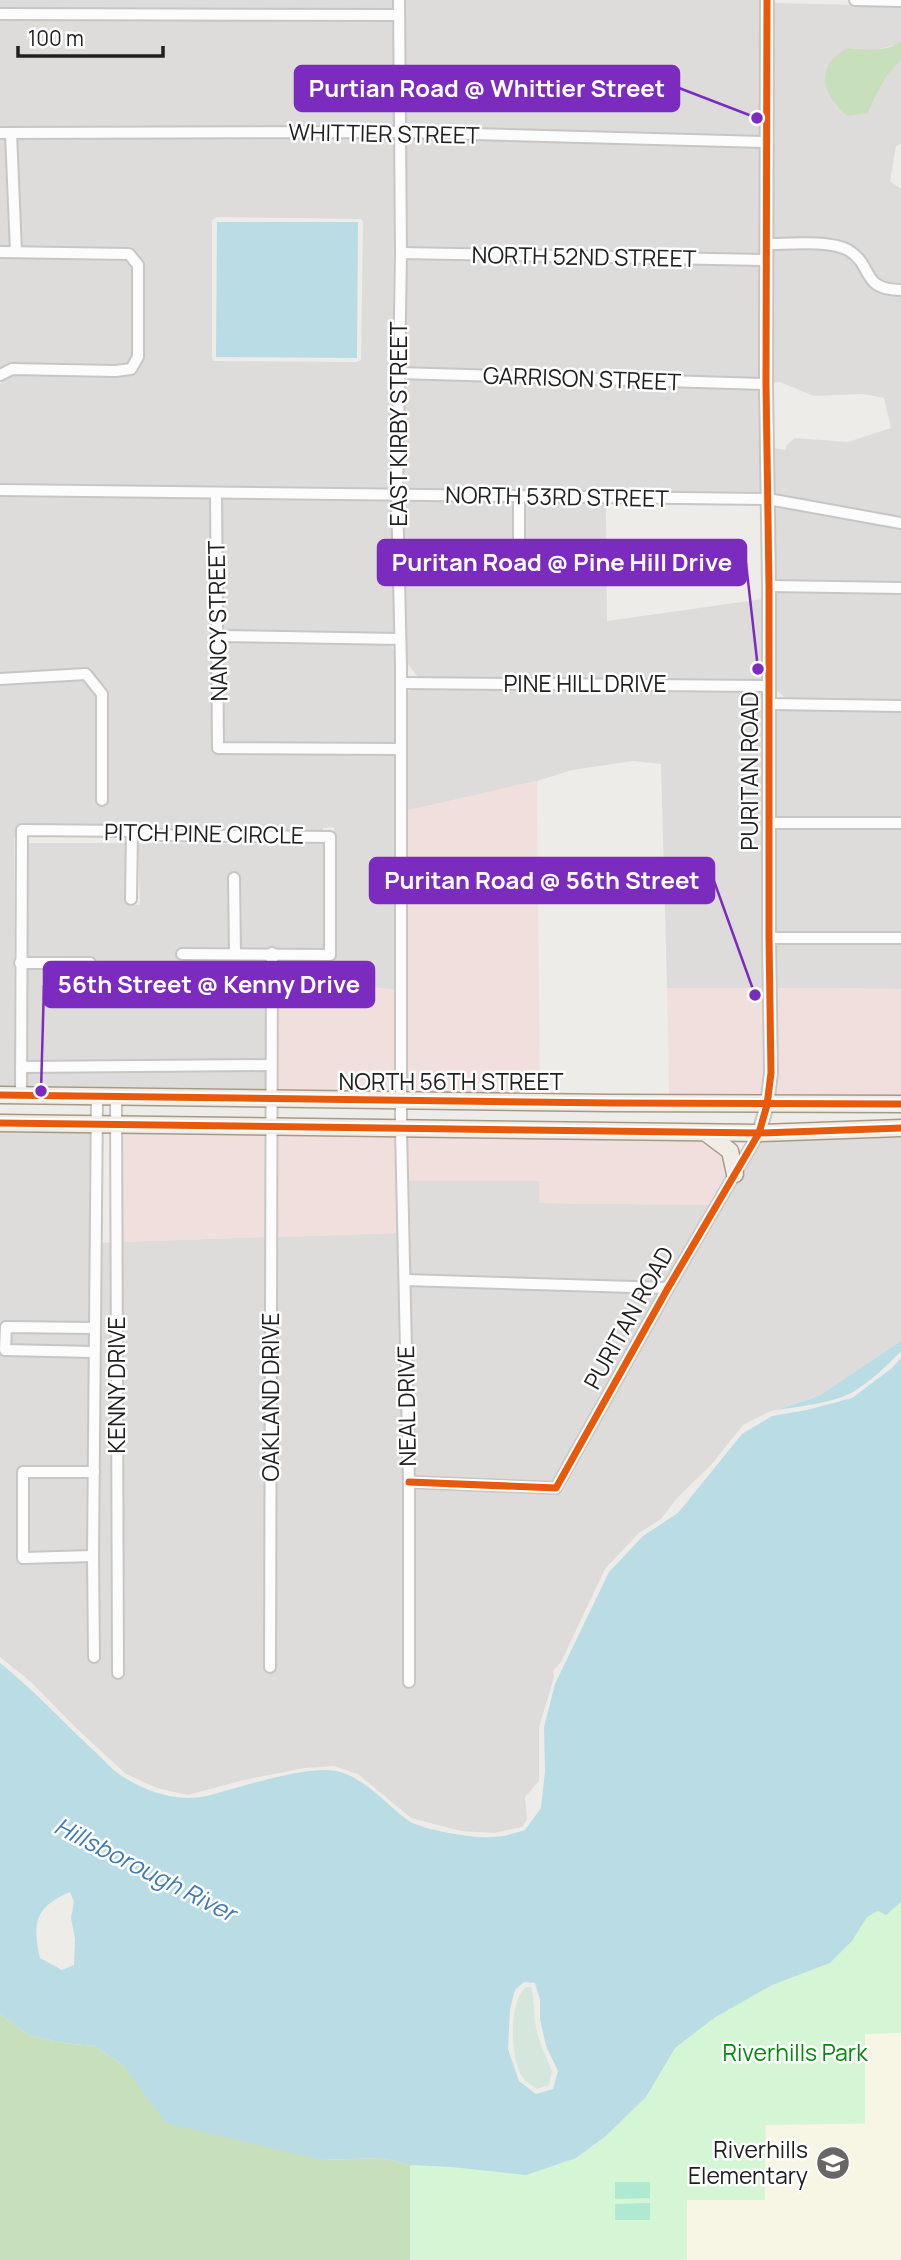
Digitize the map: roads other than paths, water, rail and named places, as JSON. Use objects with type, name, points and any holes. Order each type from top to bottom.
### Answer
[{"type":"main road","name":"NORTH 56TH STREET","points":[[0,1095],[767,1105],[901,1104]]},
{"type":"main road","points":[[558,1102],[558,1131]]},
{"type":"main road","name":"NORTH 56TH STREET","points":[[0,1123],[759,1133],[901,1128]]},
{"type":"main road","points":[[704,1132],[730,1151],[735,1174]]},
{"type":"street","name":"EAST KIRBY STREET","points":[[399,0],[401,253],[397,494],[401,683],[401,1130]]},
{"type":"street","name":"PURITAN ROAD","points":[[409,1482],[556,1488],[667,1288],[759,1133],[767,1105],[771,1073],[766,384],[767,0]]},
{"type":"street","points":[[855,0],[901,1]]},
{"type":"street","points":[[0,14],[399,15]]},
{"type":"street","name":"WHITTIER STREET","points":[[6,133],[401,132],[767,142]]},
{"type":"street","points":[[6,133],[16,252]]},
{"type":"street","points":[[767,244],[835,245],[850,251],[873,283],[888,290],[901,290]]},
{"type":"street","points":[[0,252],[130,254],[138,265],[138,357],[131,369],[12,369],[0,375]]},
{"type":"street","name":"NORTH 52ND STREET","points":[[401,253],[767,260]]},
{"type":"street","name":"GARRISON STREET","points":[[398,373],[766,384]]},
{"type":"street","name":"NORTH 53RD STREET","points":[[0,490],[768,499],[901,523]]},
{"type":"street","name":"NANCY STREET","points":[[216,494],[218,748],[400,749]]},
{"type":"street","points":[[519,497],[519,575]]},
{"type":"street","points":[[769,586],[901,588]]},
{"type":"street","points":[[219,636],[400,639]]},
{"type":"street","points":[[0,679],[86,674],[102,694],[102,800]]},
{"type":"street","name":"PINE HILL DRIVE","points":[[401,683],[769,686]]},
{"type":"street","points":[[769,704],[901,706]]},
{"type":"street","points":[[770,823],[901,823]]},
{"type":"street","name":"PITCH PINE CIRCLE","points":[[21,1095],[22,830],[330,837],[330,955],[272,953]]},
{"type":"street","points":[[131,899],[132,831]]},
{"type":"street","points":[[234,878],[235,954]]},
{"type":"street","points":[[769,938],[901,938]]},
{"type":"street","points":[[182,954],[272,953],[271,1100]]},
{"type":"street","points":[[20,963],[90,963]]},
{"type":"street","points":[[21,1067],[271,1065]]},
{"type":"street","points":[[94,1657],[97,1096]]},
{"type":"street","name":"KENNY DRIVE","points":[[116,1097],[118,1673]]},
{"type":"street","name":"OAKLAND DRIVE","points":[[270,1667],[271,1100]]},
{"type":"street","name":"NEAL DRIVE","points":[[401,1130],[409,1482],[410,1682]]},
{"type":"street","points":[[405,1280],[667,1288]]},
{"type":"street","points":[[94,1328],[6,1327],[5,1350],[94,1352]]},
{"type":"street","points":[[93,1472],[23,1472],[23,1558],[93,1556]]},
{"type":"water","points":[[217,222],[358,222],[357,358],[216,357]]},
{"type":"water","points":[[901,1341],[901,1351],[896,1357],[851,1393],[824,1402],[776,1410],[819,1396]]},
{"type":"water","name":"Hillsborough River","points":[[901,1358],[901,1902],[886,1915],[878,1911],[867,1917],[852,1941],[830,1963],[772,1985],[714,2018],[675,2048],[646,2097],[606,2136],[576,2158],[526,2175],[410,2165],[382,2158],[321,2160],[166,2123],[123,2065],[95,2046],[63,2043],[29,2035],[0,2014],[0,1663],[117,1772],[156,1793],[200,1797],[292,1774],[336,1771],[365,1784],[406,1819],[423,1827],[485,1837],[525,1830],[541,1808],[545,1771],[544,1727],[555,1684],[609,1572],[643,1536],[678,1513],[742,1434],[772,1416],[852,1398]],"holes":[[[70,1892],[74,1902],[71,1918],[75,1939],[74,1965],[62,1970],[40,1958],[36,1935],[43,1910]],[[524,1982],[535,1983],[546,2046],[558,2071],[553,2089],[536,2094],[519,2081],[508,2049],[510,2009],[515,1990]]]},
{"type":"place","name":"Purtian Road @ Whittier Street","points":[[757,118]]},
{"type":"place","name":"Puritan Road @ Pine Hill Drive","points":[[758,669]]},
{"type":"place","name":"Puritan Road @ 56th Street","points":[[755,995]]},
{"type":"place","name":"56th Street @ Kenny Drive","points":[[41,1091]]},
{"type":"place","name":"Riverhills Elementary","points":[[833,2163]]},
{"type":"park label","name":"Riverhills Park","points":[[795,2053]]}]
